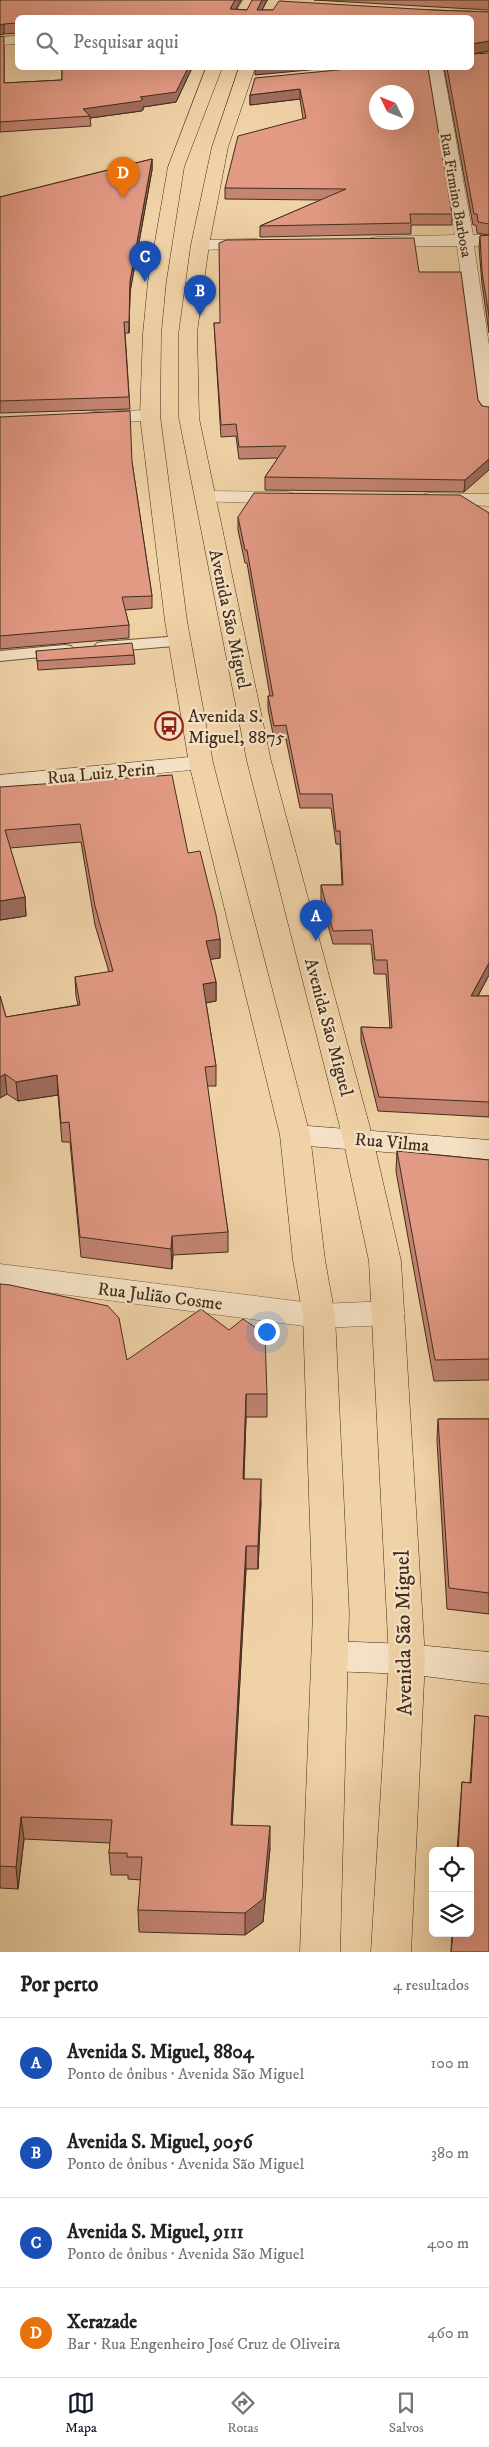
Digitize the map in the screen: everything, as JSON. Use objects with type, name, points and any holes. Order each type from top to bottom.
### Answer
[{"type":"main road","points":[[241,15],[250,0]]},
{"type":"main road","name":"Avenida São Miguel","points":[[213,70],[156,282],[152,334],[150,416],[180,641],[201,763],[295,1135],[309,1260],[319,1316],[330,1613],[320,1952]]},
{"type":"main road","name":"Avenida São Miguel","points":[[246,70],[242,83],[191,153],[200,245],[188,332],[189,418],[259,761],[358,1139],[384,1261],[389,1313],[407,1659],[391,1952]]},
{"type":"street","points":[[271,7],[291,6]]},
{"type":"street","points":[[0,41],[15,40]]},
{"type":"street","name":"Rua Firmino Barbosa","points":[[435,70],[465,240],[489,412]]},
{"type":"street","points":[[242,83],[261,81]]},
{"type":"street","points":[[357,242],[489,240]]},
{"type":"street","points":[[200,245],[269,244]]},
{"type":"street","points":[[75,418],[150,416]]},
{"type":"street","points":[[205,497],[313,498]]},
{"type":"street","points":[[411,499],[489,500]]},
{"type":"street","name":"Rua Luiz Perin","points":[[0,782],[201,763]]},
{"type":"street","name":"Rua Vilma","points":[[295,1135],[489,1150]]},
{"type":"street","name":"Rua Julião Cosme","points":[[0,1275],[319,1316]]},
{"type":"street","points":[[319,1316],[389,1313]]},
{"type":"street","points":[[330,1656],[407,1659],[489,1668]]},
{"type":"lane","points":[[0,656],[180,641]]},
{"type":"building","points":[[0,0],[235,0],[230,9],[247,10],[252,0],[262,0],[257,10],[273,10],[279,1],[489,12],[489,41],[474,44],[474,15],[15,15],[15,23],[0,25]]},
{"type":"building","points":[[0,36],[4,37],[4,83],[62,80],[62,70],[187,70],[176,92],[140,97],[143,99],[140,101],[83,109],[90,116],[0,122]]},
{"type":"building","points":[[489,53],[489,224],[478,222],[477,214],[474,214],[447,70],[474,70],[474,54]]},
{"type":"building","points":[[337,70],[428,70],[452,214],[410,214],[411,223],[260,226],[346,189],[225,188],[238,136],[306,118],[300,89],[250,95],[255,78]]},
{"type":"building","points":[[152,159],[130,281],[129,322],[124,322],[129,397],[0,401],[0,197]]},
{"type":"building","points":[[489,235],[489,316],[482,272],[480,236]]},
{"type":"building","points":[[414,238],[419,272],[461,272],[478,400],[482,406],[489,407],[489,459],[465,480],[265,477],[286,446],[239,447],[236,424],[221,425],[214,323],[220,323],[219,243],[226,240]]},
{"type":"building","points":[[130,411],[132,462],[152,596],[122,597],[129,625],[0,636],[0,417]]},
{"type":"building","points":[[254,493],[460,495],[489,513],[489,963],[471,996],[489,996],[489,1102],[379,1097],[361,1027],[392,1028],[387,960],[375,960],[372,930],[333,931],[321,885],[343,885],[340,831],[336,831],[332,794],[300,794],[286,725],[274,726],[268,696],[273,696],[247,550],[245,550],[238,517]]},
{"type":"building","points":[[132,643],[134,655],[37,661],[36,651]]},
{"type":"building","points":[[172,775],[188,853],[200,851],[220,939],[206,941],[216,982],[203,984],[216,1066],[205,1067],[228,1232],[172,1236],[171,1249],[80,1237],[69,1122],[61,1123],[57,1075],[16,1082],[5,1074],[0,1077],[0,996],[6,1017],[80,1005],[75,977],[113,971],[95,906],[80,824],[5,830],[25,897],[0,901],[0,787]]},
{"type":"building","points":[[397,1151],[489,1160],[489,1359],[435,1360]]},
{"type":"building","points":[[0,1284],[108,1306],[119,1318],[127,1360],[201,1309],[229,1330],[243,1319],[265,1334],[267,1394],[246,1394],[243,1479],[261,1479],[258,1546],[246,1546],[231,1825],[270,1826],[263,1899],[245,1913],[138,1910],[142,1857],[127,1857],[127,1853],[109,1853],[112,1820],[21,1817],[16,1867],[0,1866]]},
{"type":"building","points":[[438,1419],[489,1419],[489,1593],[449,1588]]},
{"type":"building","points":[[475,1715],[489,1717],[489,1952],[451,1952],[453,1937],[474,1937],[474,1847],[458,1847],[462,1782],[471,1783]]},
{"type":"place","name":"Xerazade","points":[[123,198]]},
{"type":"place","name":"Avenida S. Miguel, 9111","points":[[145,282]]},
{"type":"place","name":"Avenida S. Miguel, 9056","points":[[200,316]]},
{"type":"place","name":"Avenida S. Miguel, 8875","points":[[169,726]]},
{"type":"place","name":"Avenida S. Miguel, 8804","points":[[316,941]]}]
